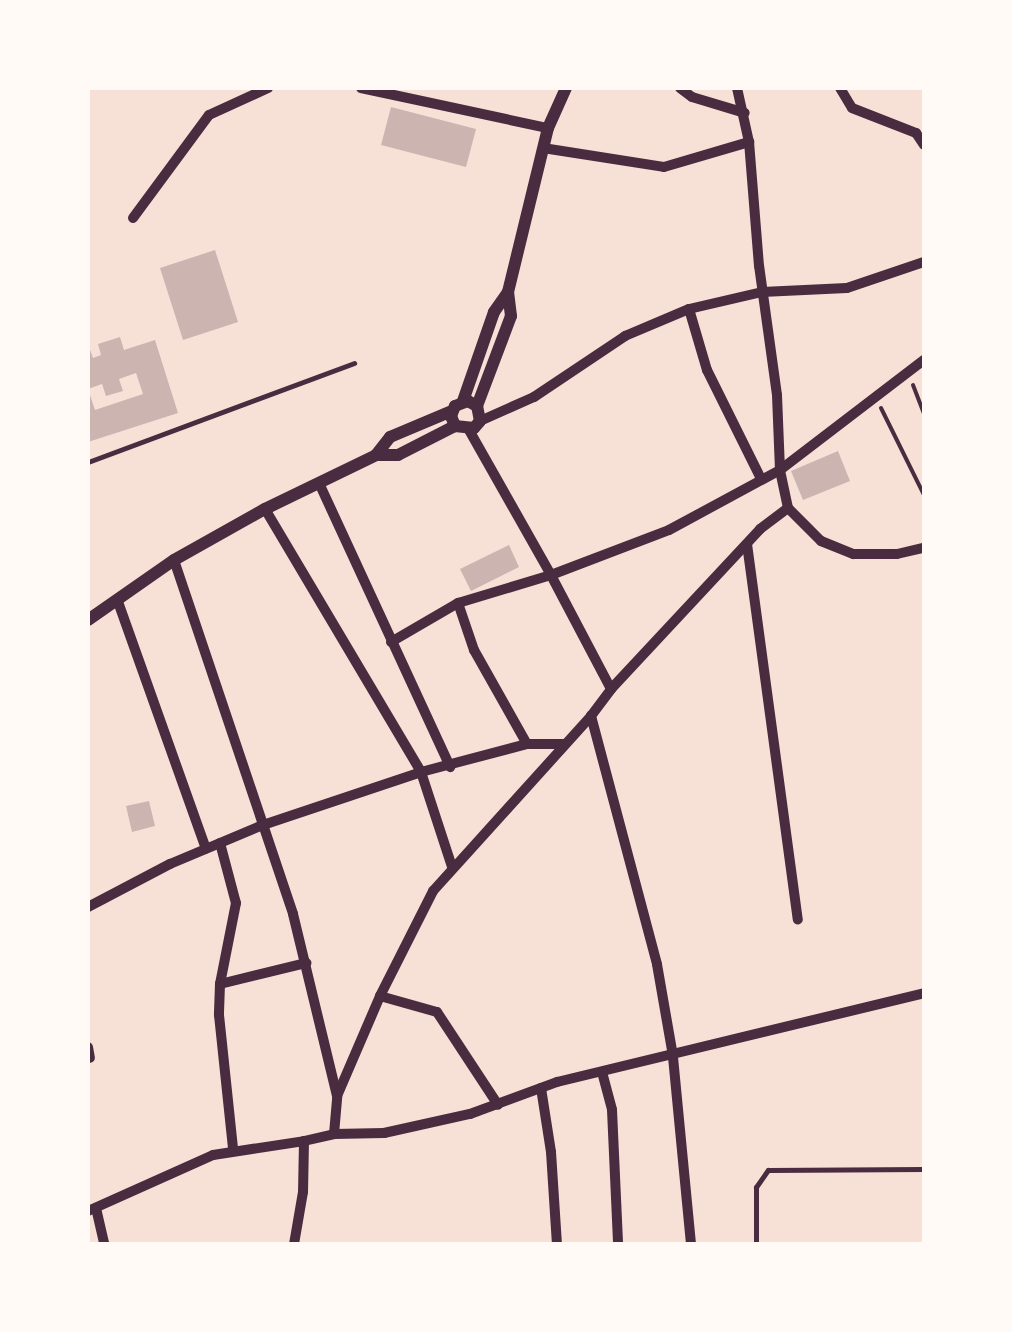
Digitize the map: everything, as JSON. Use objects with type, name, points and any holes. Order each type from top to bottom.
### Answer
[{"type":"street","points":[[133,218],[209,115],[268,88]]},
{"type":"street","points":[[361,88],[548,128]]},
{"type":"street","points":[[566,88],[548,128],[508,292],[511,316],[464,422],[611,688]]},
{"type":"street","points":[[680,88],[692,97],[745,113]]},
{"type":"street","points":[[737,88],[749,142],[762,292],[777,395],[780,470],[788,508],[822,541],[854,554],[897,554],[924,548]]},
{"type":"street","points":[[840,88],[852,108],[916,134],[924,144]]},
{"type":"street","points":[[543,148],[664,167],[749,142]]},
{"type":"street","points":[[88,620],[174,560],[264,509],[376,455],[398,455],[464,422],[534,397],[625,336],[690,309],[762,292],[847,288],[924,262]]},
{"type":"street","points":[[690,309],[707,370],[760,477]]},
{"type":"street","points":[[391,642],[458,603],[551,575],[669,530],[760,477],[780,470],[924,360]]},
{"type":"street","points":[[464,422],[470,404]]},
{"type":"street","points":[[319,483],[450,767]]},
{"type":"street","points":[[337,1096],[380,996],[433,891],[591,716],[611,688],[747,544],[788,508]]},
{"type":"street","points":[[264,509],[420,772],[452,867]]},
{"type":"street","points":[[747,544],[798,920]]},
{"type":"street","points":[[174,560],[306,962],[337,1096],[334,1134]]},
{"type":"street","points":[[117,600],[206,849]]},
{"type":"street","points":[[458,603],[474,650],[527,744]]},
{"type":"street","points":[[591,716],[653,945],[673,1056],[691,1244]]},
{"type":"street","points":[[88,907],[264,825],[420,772],[527,744],[563,744]]},
{"type":"street","points":[[220,843],[236,903],[220,984],[233,1149]]},
{"type":"street","points":[[220,984],[306,962]]},
{"type":"street","points":[[104,1244],[92,1209],[233,1149],[334,1134],[384,1133],[498,1105],[541,1088],[602,1072],[924,993]]},
{"type":"street","points":[[380,996],[437,1012],[498,1105]]},
{"type":"street","points":[[602,1072],[612,1110],[618,1244]]},
{"type":"street","points":[[541,1088],[551,1152],[557,1244]]},
{"type":"street","points":[[294,1244],[303,1192],[304,1141]]},
{"type":"lane","points":[[88,462],[354,363]]},
{"type":"lane","points":[[756,1244],[756,1186],[768,1170],[924,1170]]},
{"type":"path","points":[[908,372],[924,413]]},
{"type":"path","points":[[876,399],[924,495]]},
{"type":"building","points":[[391,107],[476,129],[466,167],[381,145]]},
{"type":"building","points":[[215,250],[238,322],[183,340],[160,268]]},
{"type":"building","points":[[120,337],[124,350],[155,340],[178,413],[88,442],[88,389],[88,344],[93,358],[101,355],[98,344]],"holes":[[[136,373],[143,394],[95,410],[88,389],[102,384],[106,396],[123,391],[119,379]]]},
{"type":"building","points":[[838,451],[850,481],[803,500],[791,471]]},
{"type":"building","points":[[509,545],[519,567],[471,591],[460,569]]},
{"type":"building","points":[[149,801],[155,826],[132,832],[126,806]]}]
